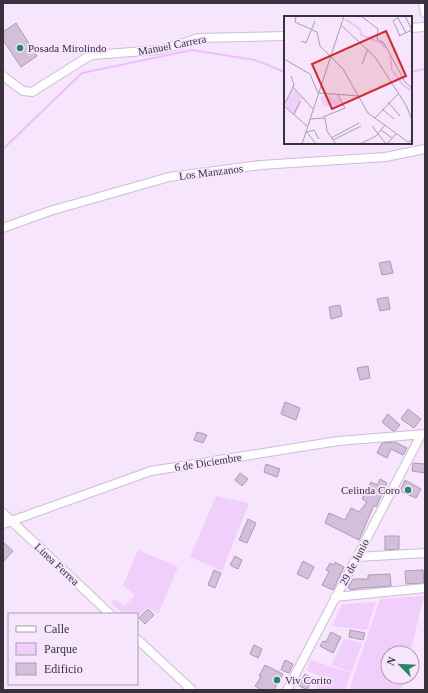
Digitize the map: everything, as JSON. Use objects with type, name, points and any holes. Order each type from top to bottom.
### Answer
[{"type":"street","points":[[423,3],[425,13]]},
{"type":"street","points":[[412,28],[425,26]]},
{"type":"street","name":"Manuel Carrera","points":[[3,76],[23,91],[32,92],[93,55],[158,50],[178,46],[198,38],[284,36]]},
{"type":"street","name":"Los Manzanos","points":[[3,228],[50,211],[169,177],[261,165],[385,157],[425,149]]},
{"type":"street","name":"6 de Diciembre","points":[[3,524],[152,471],[338,440],[423,435]]},
{"type":"street","name":"29 de Junio","points":[[287,690],[335,597],[423,435]]},
{"type":"street","name":"Linea Ferrea","points":[[3,513],[109,613]]},
{"type":"street","points":[[357,557],[425,553]]},
{"type":"street","points":[[335,597],[425,588]]},
{"type":"street","points":[[138,640],[192,690]]},
{"type":"green space","points":[[216,496],[249,503],[222,571],[190,557]]},
{"type":"green space","points":[[138,550],[178,567],[158,614],[148,607],[138,617],[138,613],[123,613],[111,603],[115,599],[125,606],[135,595],[123,585]]},
{"type":"green space","points":[[424,596],[412,645],[380,645],[380,685],[402,685],[401,690],[349,690],[380,599]]},
{"type":"green space","points":[[376,602],[367,630],[332,626],[342,604]]},
{"type":"green space","points":[[344,639],[362,643],[352,672],[331,665]]},
{"type":"green space","points":[[311,660],[351,673],[345,690],[315,690],[321,677],[306,670]]},
{"type":"building","name":"Posada Mirolindo","points":[[16,23],[37,56],[21,67],[3,40],[3,32]]},
{"type":"building","points":[[390,261],[393,273],[382,275],[379,263]]},
{"type":"building","points":[[388,297],[390,309],[380,311],[377,299]]},
{"type":"building","points":[[340,305],[342,316],[331,319],[329,307]]},
{"type":"building","points":[[368,366],[370,378],[360,380],[357,368]]},
{"type":"building","points":[[285,402],[300,408],[296,420],[281,414]]},
{"type":"building","points":[[408,409],[421,419],[414,428],[401,419]]},
{"type":"building","points":[[388,414],[400,425],[395,431],[382,422]]},
{"type":"building","points":[[197,432],[207,435],[203,443],[194,440]]},
{"type":"building","points":[[395,442],[407,448],[403,455],[391,449],[387,458],[377,453],[382,443]]},
{"type":"building","points":[[413,463],[425,464],[425,473],[412,471]]},
{"type":"building","points":[[266,464],[280,469],[277,477],[264,472]]},
{"type":"building","points":[[240,473],[248,479],[242,486],[235,480]]},
{"type":"building","points":[[380,479],[387,483],[376,507],[374,505],[359,540],[325,523],[329,513],[345,520],[351,508],[359,512],[367,502],[362,499],[371,482],[377,485]]},
{"type":"building","points":[[405,480],[421,489],[416,498],[400,491]]},
{"type":"building","points":[[248,519],[256,523],[247,543],[239,540]]},
{"type":"building","points":[[385,536],[399,536],[399,549],[385,550]]},
{"type":"building","points":[[3,542],[13,551],[3,562]]},
{"type":"building","points":[[235,556],[242,560],[238,569],[230,565]]},
{"type":"building","points":[[303,561],[314,567],[308,579],[297,574]]},
{"type":"building","points":[[335,562],[344,567],[333,590],[322,585],[329,572],[326,570],[330,563],[334,565]]},
{"type":"building","points":[[214,570],[221,573],[215,588],[208,585]]},
{"type":"building","points":[[423,570],[424,583],[406,584],[405,571]]},
{"type":"building","points":[[390,574],[391,586],[350,590],[348,587],[353,579],[368,579],[368,575]]},
{"type":"building","points":[[148,609],[154,615],[145,624],[139,618]]},
{"type":"building","points":[[350,630],[365,633],[363,640],[349,637]]},
{"type":"building","points":[[331,632],[341,637],[333,653],[320,646],[323,641],[326,642]]},
{"type":"building","points":[[254,645],[262,649],[258,658],[250,654]]},
{"type":"building","points":[[285,660],[293,664],[289,673],[281,670]]},
{"type":"building","points":[[265,665],[283,674],[274,690],[261,690],[255,686],[261,677],[259,676]]},
{"type":"building","points":[[305,674],[313,678],[307,690],[298,685]]},
{"type":"waterway","points":[[3,149],[82,73],[192,50],[255,60],[284,72]]},
{"type":"waterway","points":[[412,72],[425,69]]},
{"type":"place","name":"Posada Mirolindo","points":[[20,48]]},
{"type":"place","name":"Celinda Coro","points":[[408,490]]},
{"type":"place","name":"Viv Corito","points":[[277,680]]}]
